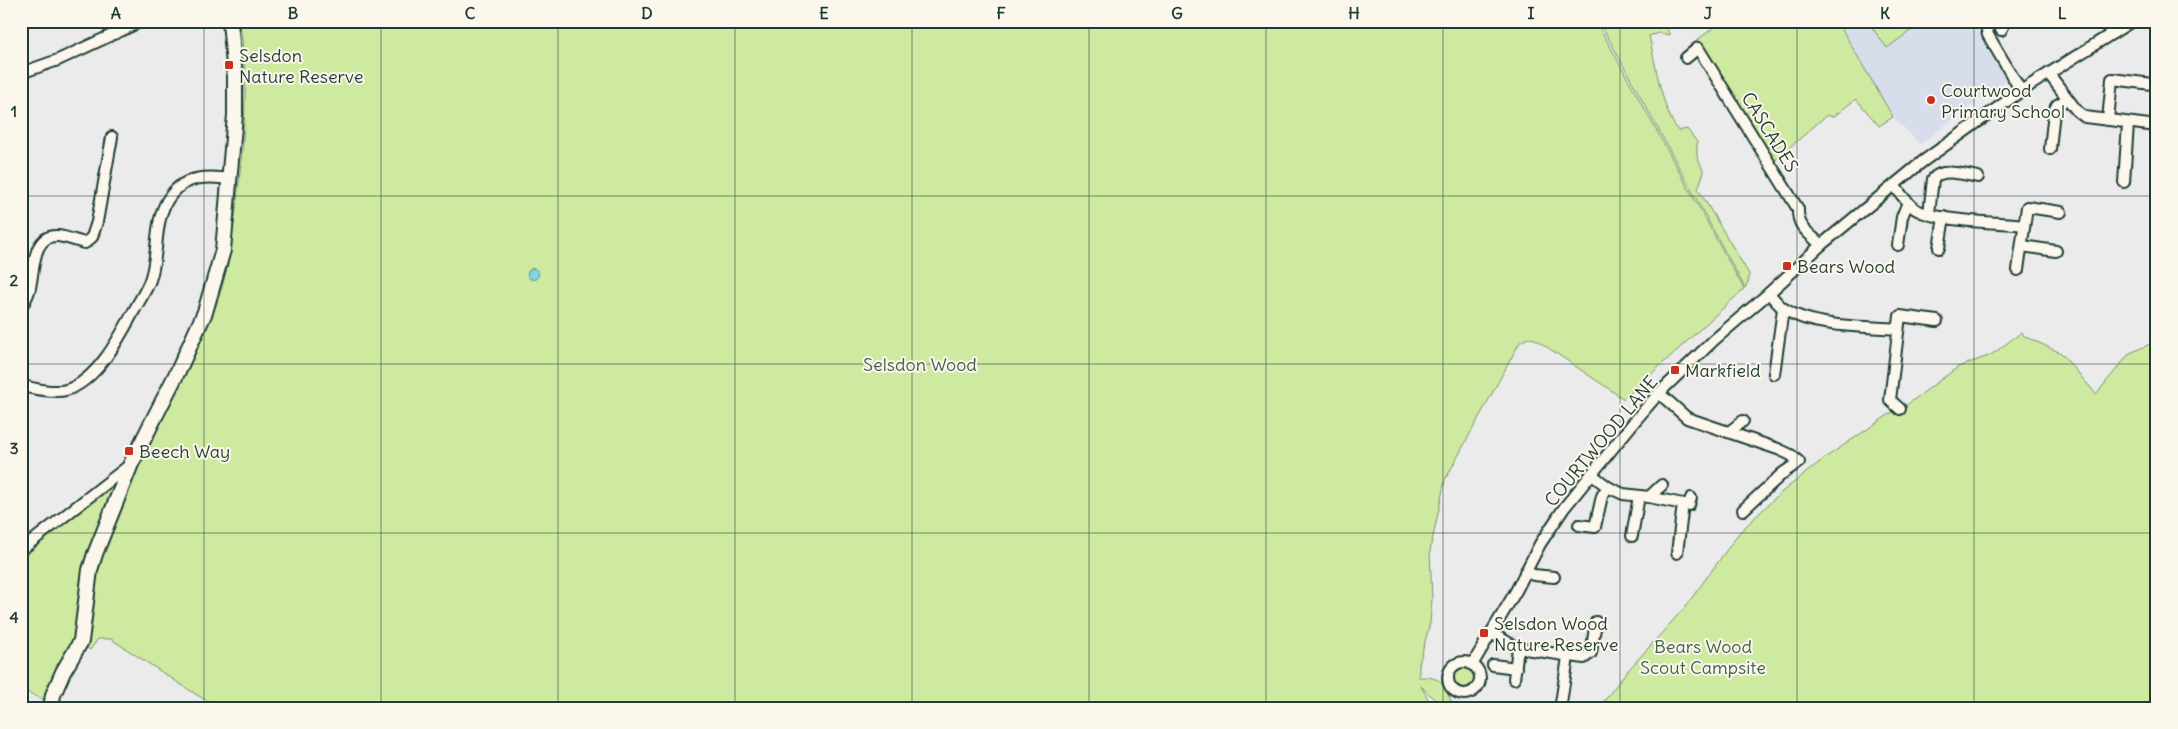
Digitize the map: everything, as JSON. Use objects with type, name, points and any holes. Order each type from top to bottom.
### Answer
[{"type":"street","points":[[21,73],[58,60],[142,21]]},
{"type":"street","points":[[51,708],[53,695],[63,672],[81,641],[90,570],[95,554],[130,464],[180,367],[204,312],[223,250],[235,115],[235,76],[230,21]]},
{"type":"street","points":[[1985,21],[1988,35],[2021,91]]},
{"type":"street","points":[[2102,21],[2113,33]]},
{"type":"street","name":"COURTWOOD LANE","points":[[1472,665],[1540,544],[1591,474],[1659,393],[1714,340],[1821,245],[1922,162],[2021,91],[2132,21]]},
{"type":"street","name":"CASCADES","points":[[1686,58],[1698,48],[1798,209],[1798,219],[1803,230],[1821,245]]},
{"type":"street","points":[[2049,74],[2077,111],[2085,117],[2128,124],[2157,126]]},
{"type":"street","points":[[2108,120],[2112,79],[2152,84]]},
{"type":"street","points":[[2050,149],[2054,110],[2068,99]]},
{"type":"street","points":[[2124,182],[2128,124]]},
{"type":"street","points":[[21,307],[31,284],[37,250],[46,238],[58,236],[85,243],[92,237],[97,222],[112,137]]},
{"type":"street","points":[[1928,213],[1933,179],[1936,175],[1942,172],[1978,176]]},
{"type":"street","points":[[21,385],[32,389],[66,390],[85,380],[114,347],[151,279],[161,216],[171,195],[187,182],[206,176],[230,179]]},
{"type":"street","points":[[1894,185],[1914,208],[1928,213],[1944,217],[2024,225]]},
{"type":"street","points":[[1898,245],[1902,218],[1908,202]]},
{"type":"street","points":[[2018,270],[2027,208],[2061,212]]},
{"type":"street","points":[[1939,248],[1944,217]]},
{"type":"street","points":[[2022,246],[2056,250]]},
{"type":"street","points":[[1769,293],[1783,308],[1820,322],[1898,329]]},
{"type":"street","points":[[1774,374],[1783,308]]},
{"type":"street","points":[[1900,409],[1890,400],[1900,316],[1937,321]]},
{"type":"street","points":[[1659,393],[1687,418],[1791,455],[1799,462],[1783,473],[1744,510]]},
{"type":"street","points":[[1729,432],[1742,421]]},
{"type":"street","points":[[21,550],[130,464]]},
{"type":"street","points":[[1591,474],[1608,487],[1623,494],[1687,501],[1677,553]]},
{"type":"street","points":[[1632,536],[1644,497],[1662,486]]},
{"type":"street","points":[[1579,524],[1595,527],[1602,496],[1608,487]]},
{"type":"street","points":[[1525,572],[1554,578]]},
{"type":"street","points":[[1491,633],[1518,648],[1584,658],[1591,653],[1596,622]]},
{"type":"street","points":[[1514,680],[1518,648]]},
{"type":"street","points":[[1562,702],[1568,657]]},
{"type":"street","points":[[1493,665],[1516,668]]},
{"type":"shaded area","name":"Courtwood Primary School","points":[[1837,21],[1972,21],[2006,80],[1920,144],[1893,117]]},
{"type":"green space","name":"Selsdon Wood","points":[[239,21],[1596,21],[1744,289],[1624,399],[1535,339],[1528,338],[1520,342],[1445,480],[1430,551],[1432,599],[1430,623],[1419,664],[1419,677],[1429,677],[1440,681],[1455,708],[1443,708],[1421,686],[1433,708],[230,708],[210,702],[197,695],[111,639],[98,639],[90,650],[84,646],[89,628],[92,592],[99,558],[141,458],[202,338],[223,284],[230,253],[244,127],[244,63]]},
{"type":"green space","points":[[1599,21],[1663,21],[1670,35],[1658,33],[1649,36],[1663,98],[1678,131],[1687,129],[1697,142],[1697,157],[1704,172],[1698,189],[1749,274],[1749,280],[1745,288]]},
{"type":"green space","points":[[1723,21],[1837,21],[1893,117],[1879,126],[1856,99],[1833,117],[1827,115],[1774,161],[1697,40]]},
{"type":"green space","points":[[1867,21],[1924,21],[1887,48]]},
{"type":"green space","name":"Bears Wood Scout Campsite","points":[[2022,332],[2024,336],[2061,353],[2096,394],[2130,353],[2157,341],[2157,708],[1599,708],[1623,676],[1686,606],[1739,533],[1778,495],[1822,460],[1894,411],[1897,412],[1958,367],[1991,355]]},
{"type":"green space","points":[[120,477],[76,636],[47,701],[29,693],[21,693],[21,555]]},
{"type":"green space","points":[[1463,668],[1471,671],[1474,679],[1471,687],[1463,690],[1455,687],[1452,679],[1455,671]]},
{"type":"water","points":[[533,268],[539,274],[533,280],[527,274]]},
{"type":"place","name":"Selsdon Nature Reserve","points":[[229,65]]},
{"type":"place","name":"Courtwood Primary School","points":[[1931,100]]},
{"type":"place","name":"Bears Wood","points":[[1787,266]]},
{"type":"place","name":"Markfield","points":[[1675,370]]},
{"type":"place","name":"Beech Way","points":[[129,451]]},
{"type":"place","name":"Selsdon Wood Nature Reserve","points":[[1484,633]]}]
